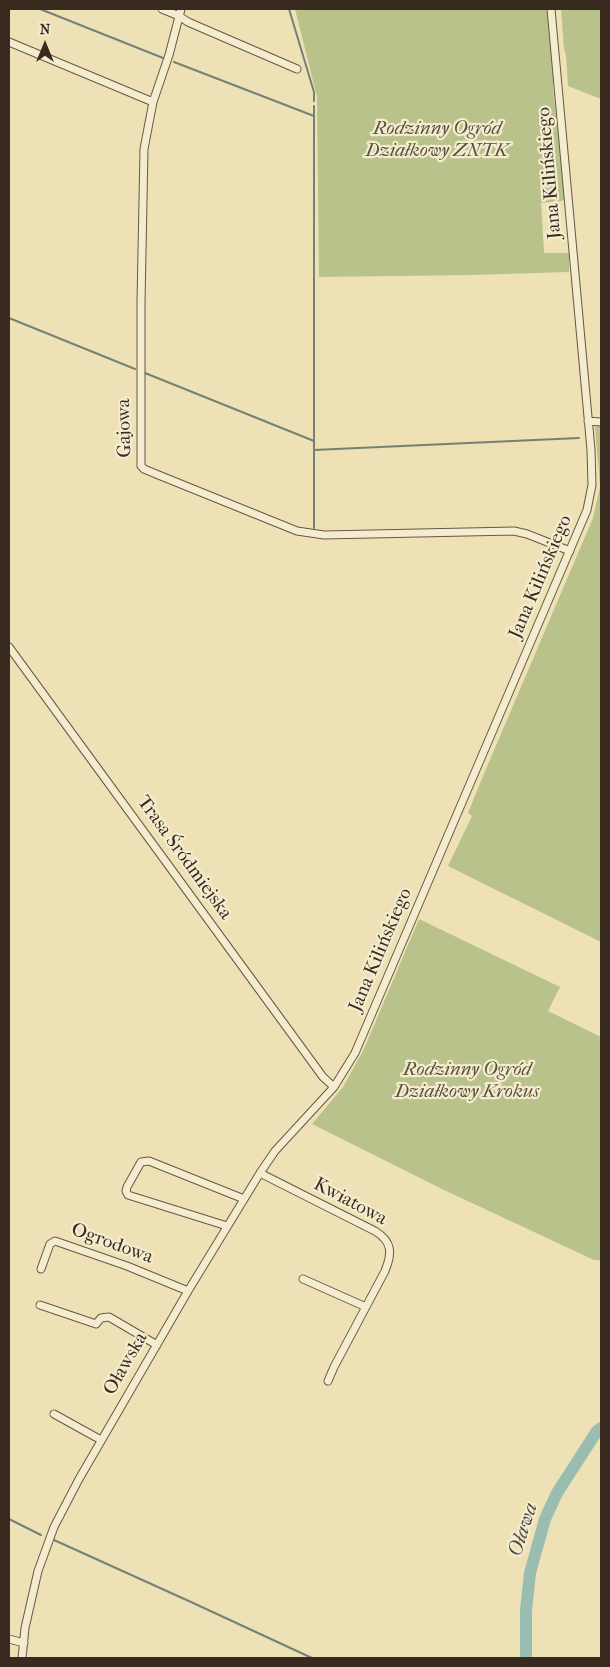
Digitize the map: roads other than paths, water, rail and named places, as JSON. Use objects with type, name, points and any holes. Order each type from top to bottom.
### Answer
[{"type":"street","points":[[162,9],[180,12],[188,22],[297,69]]},
{"type":"street","name":"Jana Kilińskiego","points":[[312,1112],[334,1087],[355,1053],[584,518],[592,490],[588,421],[551,9]]},
{"type":"street","name":"Gajowa","points":[[180,12],[169,55],[153,102],[143,164],[141,466],[144,469],[268,520],[306,533],[324,535],[514,531],[527,534],[570,551]]},
{"type":"street","points":[[9,42],[153,102]]},
{"type":"street","points":[[588,421],[601,422]]},
{"type":"street","name":"Trasa Śródmiejska","points":[[9,646],[323,1077],[334,1087]]},
{"type":"street","name":"Oławska","points":[[22,1658],[30,1606],[38,1571],[48,1540],[67,1502],[156,1345],[260,1173],[275,1151],[312,1112]]},
{"type":"street","points":[[227,1226],[128,1195],[127,1187],[141,1162],[149,1161],[244,1199]]},
{"type":"street","name":"Kwiatowa","points":[[260,1173],[376,1231],[386,1239],[388,1244],[390,1256],[385,1271],[328,1381]]},
{"type":"street","name":"Ogrodowa","points":[[41,1269],[50,1244],[55,1241],[127,1266],[188,1291]]},
{"type":"street","points":[[303,1279],[366,1307]]},
{"type":"street","points":[[40,1305],[96,1324],[101,1318],[108,1317],[156,1345]]},
{"type":"street","points":[[54,1414],[101,1440]]},
{"type":"street","points":[[9,1639],[24,1643]]},
{"type":"waterway","points":[[40,9],[163,58]]},
{"type":"waterway","points":[[289,9],[314,92],[314,101]]},
{"type":"waterway","points":[[174,62],[314,116]]},
{"type":"waterway","points":[[314,106],[314,528]]},
{"type":"waterway","points":[[9,318],[135,369]]},
{"type":"waterway","points":[[145,373],[314,441]]},
{"type":"waterway","points":[[314,450],[579,438]]},
{"type":"waterway","name":"Oława","points":[[526,1658],[526,1610],[530,1573],[545,1519],[557,1493],[597,1431],[601,1428]]},
{"type":"waterway","points":[[9,1519],[41,1535]]},
{"type":"waterway","points":[[54,1540],[312,1658]]},
{"type":"park label","name":"Rodzinny Ogród Działkowy ZNTK","points":[[437,140]]},
{"type":"park label","name":"Rodzinny Ogród Działkowy Krokus","points":[[467,1081]]}]
